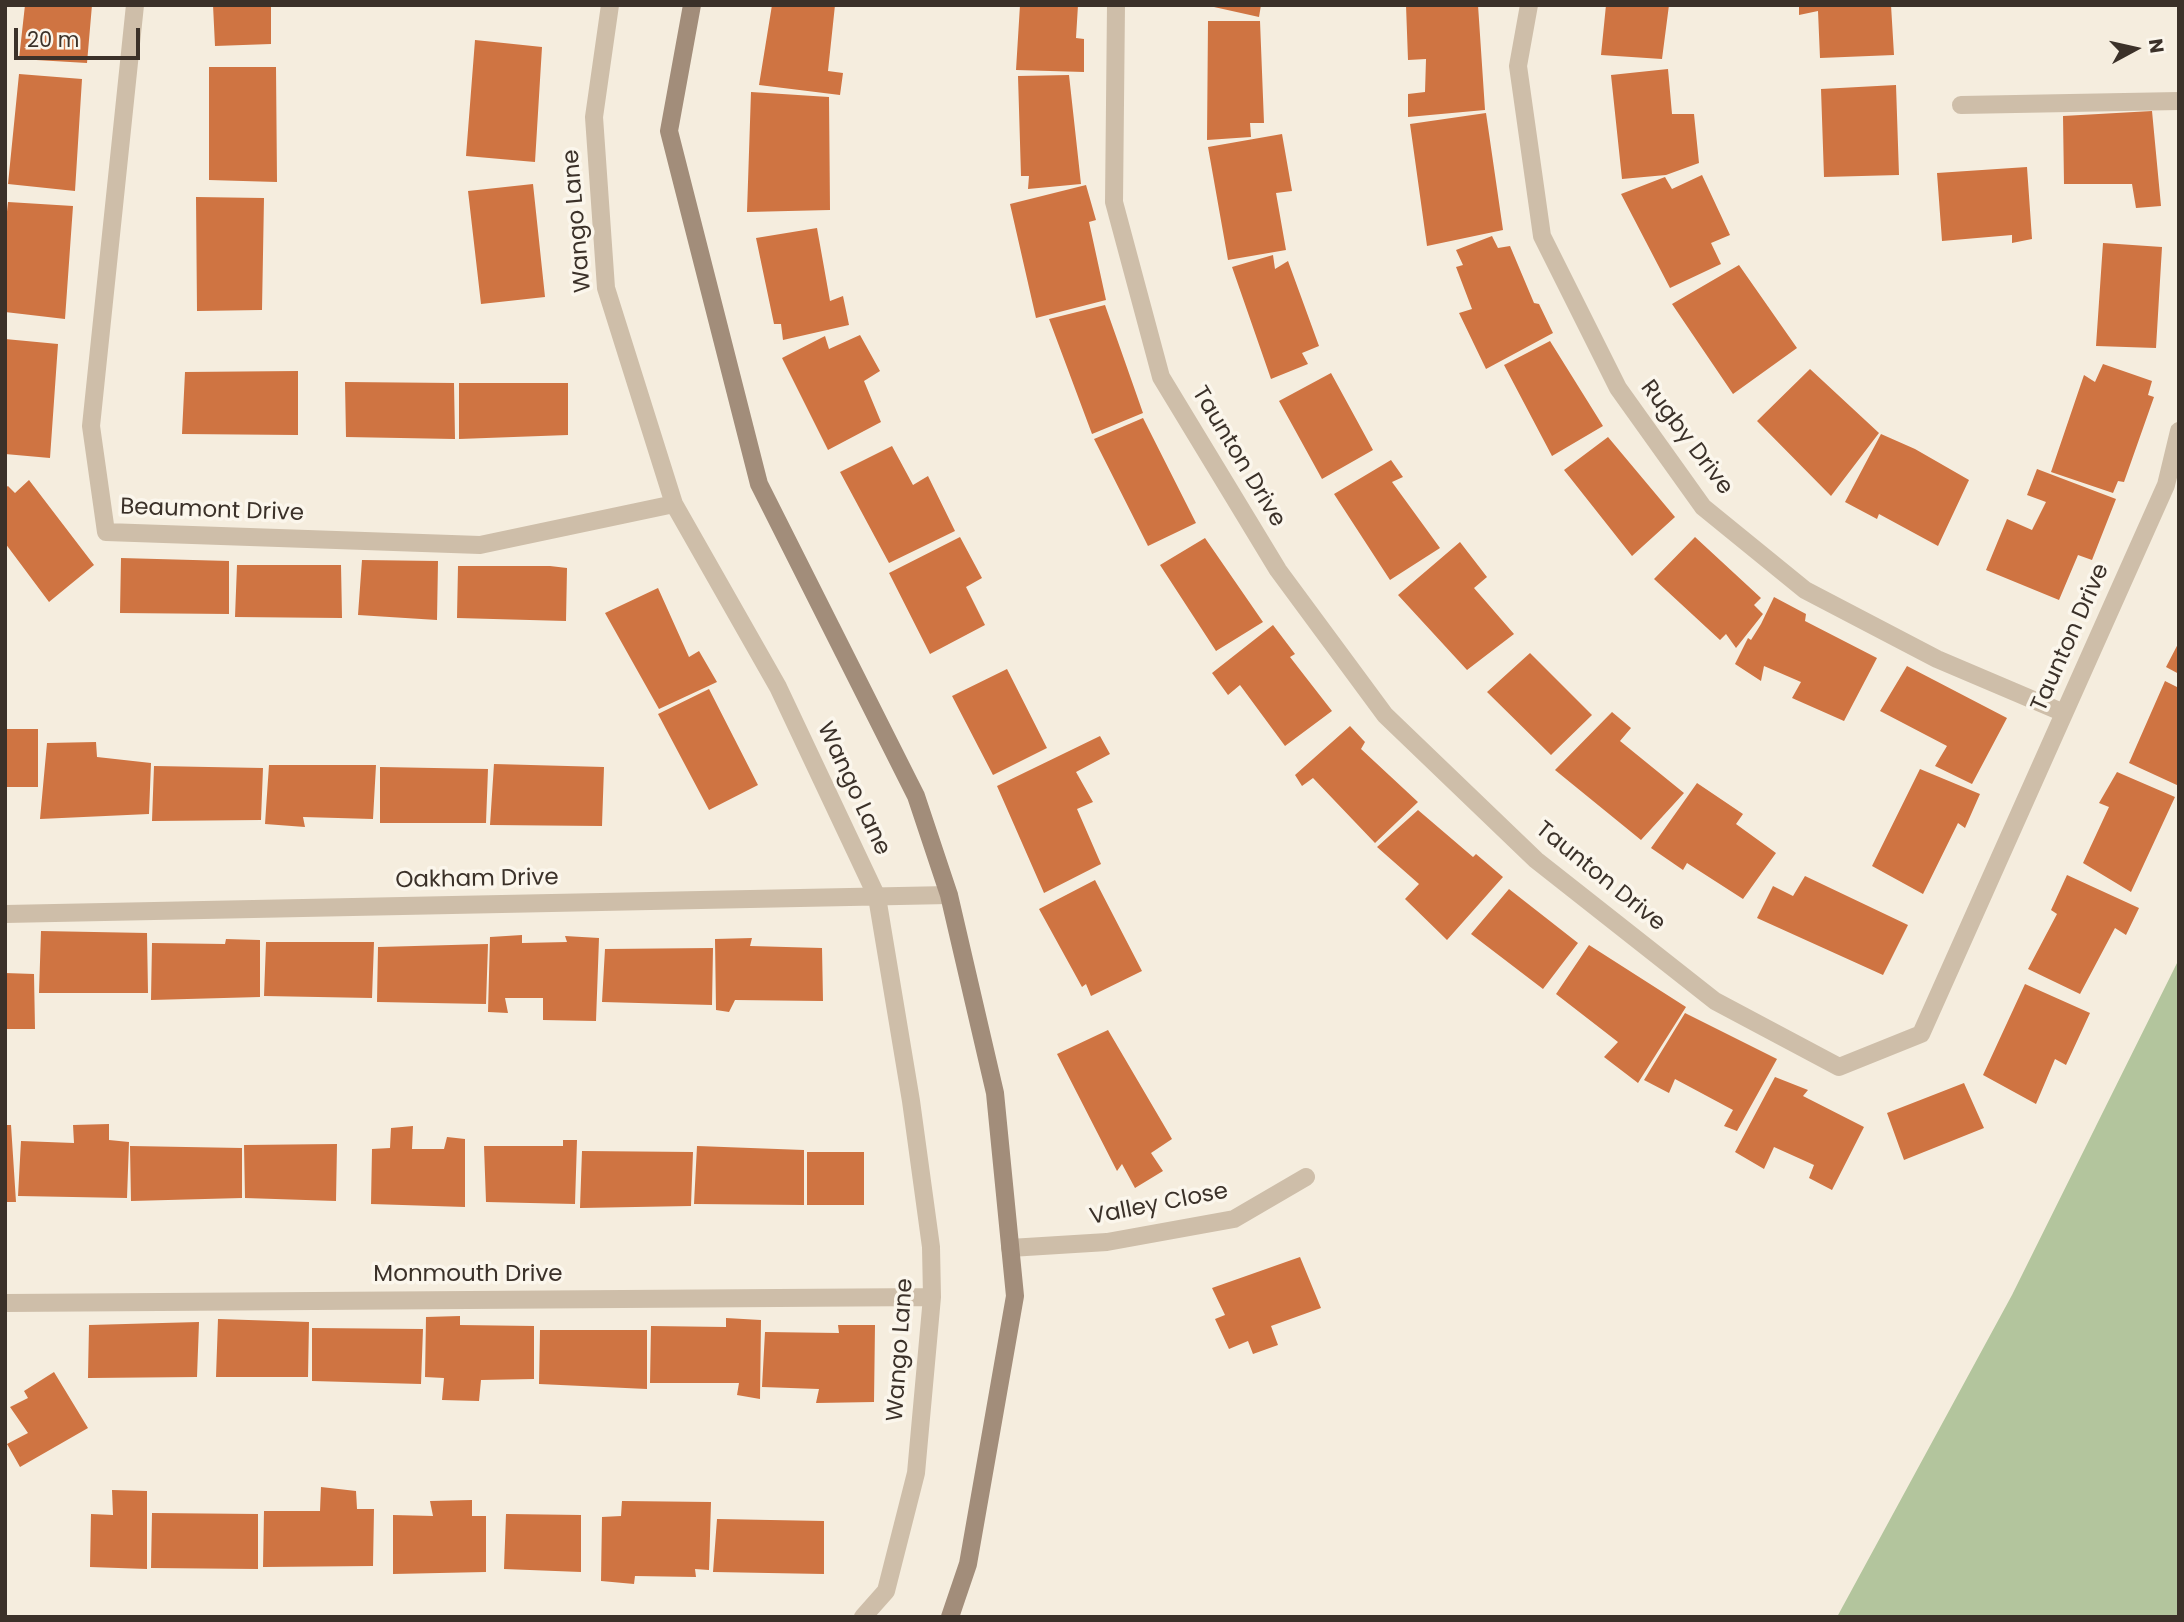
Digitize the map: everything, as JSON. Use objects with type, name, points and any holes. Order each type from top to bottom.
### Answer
[{"type":"main road","points":[[692,5],[669,131],[758,484],[916,796],[949,895],[995,1093],[1016,1296],[968,1564],[950,1617]]},
{"type":"street","name":"Beaumont Drive","points":[[135,5],[91,426],[106,532],[480,545],[674,504]]},
{"type":"street","name":"Wango Lane","points":[[610,5],[594,117],[606,288],[674,504],[778,687],[877,897],[913,1114],[931,1247],[932,1297],[916,1473],[887,1591],[863,1617]]},
{"type":"street","name":"Taunton Drive","points":[[1116,5],[1114,202],[1161,377],[1278,570],[1385,715],[1536,860],[1714,1001],[1839,1067],[1921,1034],[2166,485],[2179,431]]},
{"type":"street","name":"Rugby Drive","points":[[1529,5],[1518,66],[1542,236],[1618,388],[1703,507],[1805,590],[1937,659],[2064,713]]},
{"type":"street","points":[[1961,105],[2179,101]]},
{"type":"street","name":"Oakham Drive","points":[[5,914],[949,895]]},
{"type":"street","name":"Valley Close","points":[[1010,1248],[1107,1242],[1234,1219],[1306,1177]]},
{"type":"street","name":"Monmouth Drive","points":[[5,1303],[932,1297]]},
{"type":"green space","points":[[2179,959],[2179,1617],[1837,1617],[2012,1295]]},
{"type":"building","points":[[25,5],[92,5],[87,63],[19,59]]},
{"type":"building","points":[[213,5],[271,5],[271,44],[215,46]]},
{"type":"building","points":[[772,5],[835,5],[828,71],[843,73],[840,95],[759,85]]},
{"type":"building","points":[[1020,5],[1078,5],[1076,38],[1084,39],[1084,72],[1016,70]]},
{"type":"building","points":[[1205,5],[1261,5],[1259,17]]},
{"type":"building","points":[[1406,5],[1478,5],[1485,110],[1408,117],[1408,94],[1425,92],[1426,59],[1408,60]]},
{"type":"building","points":[[1606,5],[1669,5],[1662,59],[1601,55]]},
{"type":"building","points":[[1799,5],[1891,5],[1894,55],[1820,58],[1818,11],[1799,15]]},
{"type":"building","points":[[1208,21],[1260,21],[1264,123],[1250,123],[1251,137],[1207,140]]},
{"type":"building","points":[[475,40],[542,47],[535,162],[466,156]]},
{"type":"building","points":[[209,67],[276,67],[277,182],[209,180]]},
{"type":"building","points":[[1668,69],[1672,114],[1694,114],[1699,163],[1666,175],[1622,179],[1611,75]]},
{"type":"building","points":[[19,74],[82,79],[75,191],[8,184]]},
{"type":"building","points":[[1069,75],[1081,184],[1028,189],[1029,176],[1021,176],[1018,76]]},
{"type":"building","points":[[1896,85],[1899,175],[1824,177],[1821,89]]},
{"type":"building","points":[[751,92],[829,97],[830,210],[747,212]]},
{"type":"building","points":[[2152,111],[2161,206],[2136,208],[2132,184],[2064,184],[2063,116]]},
{"type":"building","points":[[1486,113],[1503,230],[1427,246],[1410,124]]},
{"type":"building","points":[[1282,134],[1292,191],[1276,193],[1286,250],[1228,260],[1208,147]]},
{"type":"building","points":[[2027,167],[2032,239],[2012,243],[2012,235],[1942,241],[1937,173]]},
{"type":"building","points":[[1702,175],[1730,235],[1711,243],[1721,264],[1670,288],[1621,194],[1665,177],[1672,189]]},
{"type":"building","points":[[533,184],[545,297],[481,304],[468,191]]},
{"type":"building","points":[[1086,185],[1096,220],[1089,222],[1106,300],[1036,318],[1010,204]]},
{"type":"building","points":[[196,197],[264,198],[262,310],[197,311]]},
{"type":"building","points":[[8,202],[73,206],[65,319],[5,312],[5,231]]},
{"type":"building","points":[[817,228],[830,301],[843,296],[849,325],[783,340],[781,324],[774,324],[756,238]]},
{"type":"building","points":[[1492,236],[1498,248],[1510,246],[1534,303],[1539,304],[1553,333],[1486,369],[1459,313],[1472,309],[1456,267],[1463,265],[1456,250]]},
{"type":"building","points":[[2103,243],[2162,247],[2156,348],[2096,346]]},
{"type":"building","points":[[1273,255],[1275,269],[1288,261],[1319,346],[1302,353],[1308,364],[1271,379],[1232,267]]},
{"type":"building","points":[[1739,265],[1797,348],[1733,394],[1672,304]]},
{"type":"building","points":[[1105,305],[1143,413],[1092,434],[1049,319]]},
{"type":"building","points":[[860,335],[880,371],[864,381],[881,422],[828,450],[782,358],[825,336],[829,349]]},
{"type":"building","points":[[5,339],[58,344],[50,458],[5,454]]},
{"type":"building","points":[[1550,341],[1603,426],[1552,456],[1504,365]]},
{"type":"building","points":[[2103,364],[2152,381],[2148,395],[2154,397],[2124,482],[2118,481],[2113,493],[2051,472],[2084,375],[2095,382]]},
{"type":"building","points":[[1810,369],[1879,433],[1831,496],[1757,421]]},
{"type":"building","points":[[298,371],[298,435],[182,434],[185,372]]},
{"type":"building","points":[[1331,373],[1373,450],[1322,479],[1279,401]]},
{"type":"building","points":[[345,382],[454,383],[455,439],[346,437]]},
{"type":"building","points":[[459,383],[568,383],[568,435],[459,439]]},
{"type":"building","points":[[1143,418],[1196,523],[1148,546],[1094,439]]},
{"type":"building","points":[[1881,434],[1915,449],[1969,480],[1938,546],[1879,514],[1877,519],[1845,502]]},
{"type":"building","points":[[1608,437],[1675,517],[1632,556],[1564,470]]},
{"type":"building","points":[[892,446],[913,485],[928,476],[955,531],[889,563],[840,472]]},
{"type":"building","points":[[1391,460],[1403,477],[1392,482],[1440,548],[1390,580],[1334,494]]},
{"type":"building","points":[[2037,469],[2116,499],[2092,560],[2078,555],[2059,600],[1986,570],[2007,519],[2032,530],[2046,502],[2027,495]]},
{"type":"building","points":[[29,480],[94,565],[49,602],[5,543],[5,488],[8,486],[15,493]]},
{"type":"building","points":[[960,537],[982,578],[966,587],[985,625],[930,654],[889,573]]},
{"type":"building","points":[[1695,537],[1761,598],[1754,605],[1763,614],[1736,648],[1726,634],[1720,640],[1654,579]]},
{"type":"building","points":[[1205,538],[1263,622],[1216,651],[1160,565]]},
{"type":"building","points":[[1460,542],[1487,577],[1474,588],[1514,634],[1467,670],[1398,595]]},
{"type":"building","points":[[121,558],[229,561],[229,614],[120,613]]},
{"type":"building","points":[[362,560],[438,561],[437,620],[358,615]]},
{"type":"building","points":[[237,565],[341,565],[342,618],[235,617]]},
{"type":"building","points":[[458,566],[567,568],[566,621],[457,618]]},
{"type":"building","points":[[658,588],[689,657],[699,651],[717,682],[659,709],[605,613]]},
{"type":"building","points":[[1774,597],[1806,614],[1805,621],[1877,658],[1844,721],[1792,698],[1801,682],[1764,666],[1761,681],[1735,664],[1748,638],[1751,640],[1761,624]]},
{"type":"building","points":[[1273,625],[1295,654],[1290,657],[1332,711],[1285,746],[1240,685],[1228,695],[1212,673]]},
{"type":"building","points":[[2179,642],[2179,674],[2166,667]]},
{"type":"building","points":[[1530,653],[1592,715],[1551,755],[1487,692]]},
{"type":"building","points":[[1907,666],[2007,718],[1972,784],[1935,766],[1947,746],[1880,711]]},
{"type":"building","points":[[1007,669],[1047,748],[993,775],[952,696]]},
{"type":"building","points":[[2165,681],[2179,688],[2179,786],[2129,763]]},
{"type":"building","points":[[709,689],[758,785],[709,810],[658,714]]},
{"type":"building","points":[[1612,712],[1631,728],[1620,741],[1684,793],[1641,840],[1555,770]]},
{"type":"building","points":[[1350,726],[1365,742],[1361,749],[1418,802],[1375,843],[1313,778],[1302,786],[1295,775]]},
{"type":"building","points":[[5,729],[38,729],[38,787],[5,787]]},
{"type":"building","points":[[1100,736],[1110,754],[1076,772],[1093,802],[1077,809],[1101,864],[1044,893],[997,786]]},
{"type":"building","points":[[96,742],[97,757],[151,763],[149,814],[40,819],[47,743]]},
{"type":"building","points":[[494,764],[604,767],[602,826],[490,825]]},
{"type":"building","points":[[269,765],[376,765],[373,819],[303,817],[305,827],[265,824]]},
{"type":"building","points":[[154,766],[263,768],[261,820],[152,821]]},
{"type":"building","points":[[380,767],[488,769],[486,823],[380,823]]},
{"type":"building","points":[[1920,769],[1980,794],[1965,828],[1958,823],[1923,894],[1872,866]]},
{"type":"building","points":[[2117,772],[2175,797],[2131,892],[2083,863],[2109,807],[2099,803]]},
{"type":"building","points":[[1697,783],[1743,814],[1736,824],[1776,853],[1743,899],[1687,863],[1683,870],[1651,848]]},
{"type":"building","points":[[1418,810],[1473,857],[1476,854],[1503,877],[1447,940],[1405,899],[1419,884],[1377,847]]},
{"type":"building","points":[[2067,875],[2139,908],[2126,935],[2115,928],[2080,994],[2028,969],[2057,914],[2051,910]]},
{"type":"building","points":[[1805,876],[1908,925],[1883,975],[1757,918],[1773,886],[1793,896]]},
{"type":"building","points":[[1095,880],[1142,971],[1091,996],[1086,984],[1082,987],[1039,909]]},
{"type":"building","points":[[1509,889],[1578,943],[1543,989],[1471,934]]},
{"type":"building","points":[[41,931],[147,933],[148,993],[39,993]]},
{"type":"building","points":[[522,935],[522,943],[567,942],[565,936],[599,938],[596,1021],[543,1020],[543,998],[505,998],[508,1013],[488,1012],[490,937]]},
{"type":"building","points":[[752,938],[750,946],[822,948],[823,1001],[735,1000],[729,1012],[716,1010],[715,939]]},
{"type":"building","points":[[226,939],[260,940],[260,997],[151,1000],[152,943],[225,944]]},
{"type":"building","points":[[266,942],[374,942],[372,998],[264,996]]},
{"type":"building","points":[[488,944],[486,1004],[377,1002],[378,947]]},
{"type":"building","points":[[1589,945],[1686,1007],[1638,1083],[1604,1057],[1618,1042],[1556,994]]},
{"type":"building","points":[[713,948],[712,1005],[602,1002],[605,949]]},
{"type":"building","points":[[5,973],[34,974],[35,1029],[5,1029]]},
{"type":"building","points":[[2025,984],[2090,1013],[2066,1065],[2055,1059],[2036,1104],[1983,1075]]},
{"type":"building","points":[[1685,1013],[1777,1059],[1737,1131],[1724,1126],[1733,1110],[1675,1079],[1669,1093],[1644,1080]]},
{"type":"building","points":[[1108,1030],[1172,1139],[1151,1153],[1163,1171],[1135,1188],[1122,1164],[1117,1171],[1057,1054]]},
{"type":"building","points":[[1775,1077],[1808,1090],[1803,1096],[1864,1127],[1832,1190],[1809,1178],[1814,1165],[1774,1147],[1764,1169],[1735,1152]]},
{"type":"building","points":[[1964,1083],[1984,1128],[1904,1160],[1887,1113]]},
{"type":"building","points":[[109,1124],[109,1140],[129,1142],[127,1198],[18,1196],[21,1141],[74,1143],[73,1125]]},
{"type":"building","points":[[5,1125],[11,1125],[16,1202],[5,1202]]},
{"type":"building","points":[[413,1126],[412,1149],[444,1149],[447,1137],[465,1139],[465,1207],[371,1204],[372,1149],[390,1148],[391,1128]]},
{"type":"building","points":[[563,1140],[577,1140],[575,1204],[486,1202],[484,1146],[563,1146]]},
{"type":"building","points":[[337,1144],[336,1201],[245,1198],[244,1145]]},
{"type":"building","points":[[130,1146],[242,1148],[242,1198],[131,1201]]},
{"type":"building","points":[[697,1146],[804,1150],[804,1205],[694,1204]]},
{"type":"building","points":[[582,1151],[693,1152],[691,1206],[580,1208]]},
{"type":"building","points":[[807,1152],[864,1152],[864,1205],[807,1205]]},
{"type":"building","points":[[1300,1257],[1321,1308],[1271,1326],[1278,1345],[1253,1354],[1248,1341],[1229,1349],[1215,1319],[1225,1315],[1212,1288]]},
{"type":"building","points":[[460,1316],[460,1325],[534,1326],[534,1379],[481,1380],[479,1401],[442,1400],[444,1378],[425,1377],[426,1317]]},
{"type":"building","points":[[726,1318],[761,1320],[760,1399],[737,1395],[739,1383],[650,1383],[651,1326],[726,1327]]},
{"type":"building","points":[[218,1319],[309,1322],[308,1377],[216,1377]]},
{"type":"building","points":[[199,1322],[197,1377],[88,1378],[89,1325]]},
{"type":"building","points":[[838,1325],[875,1325],[874,1402],[816,1403],[819,1389],[762,1387],[765,1332],[839,1333]]},
{"type":"building","points":[[312,1328],[423,1329],[421,1384],[312,1381]]},
{"type":"building","points":[[540,1330],[647,1330],[647,1389],[539,1384]]},
{"type":"building","points":[[54,1372],[88,1428],[20,1467],[7,1444],[28,1433],[10,1407],[28,1398],[24,1391]]},
{"type":"building","points":[[321,1487],[356,1491],[357,1509],[374,1509],[373,1566],[263,1567],[264,1511],[320,1511]]},
{"type":"building","points":[[112,1490],[147,1491],[147,1569],[90,1567],[91,1514],[113,1515]]},
{"type":"building","points":[[472,1500],[472,1516],[486,1516],[486,1572],[393,1574],[393,1515],[433,1516],[430,1501]]},
{"type":"building","points":[[622,1501],[711,1502],[709,1570],[695,1569],[696,1577],[635,1576],[634,1584],[601,1581],[602,1517],[621,1516]]},
{"type":"building","points":[[152,1513],[258,1514],[258,1569],[151,1568]]},
{"type":"building","points":[[506,1514],[581,1515],[581,1572],[504,1569]]},
{"type":"building","points":[[717,1519],[824,1521],[824,1574],[713,1572]]}]
